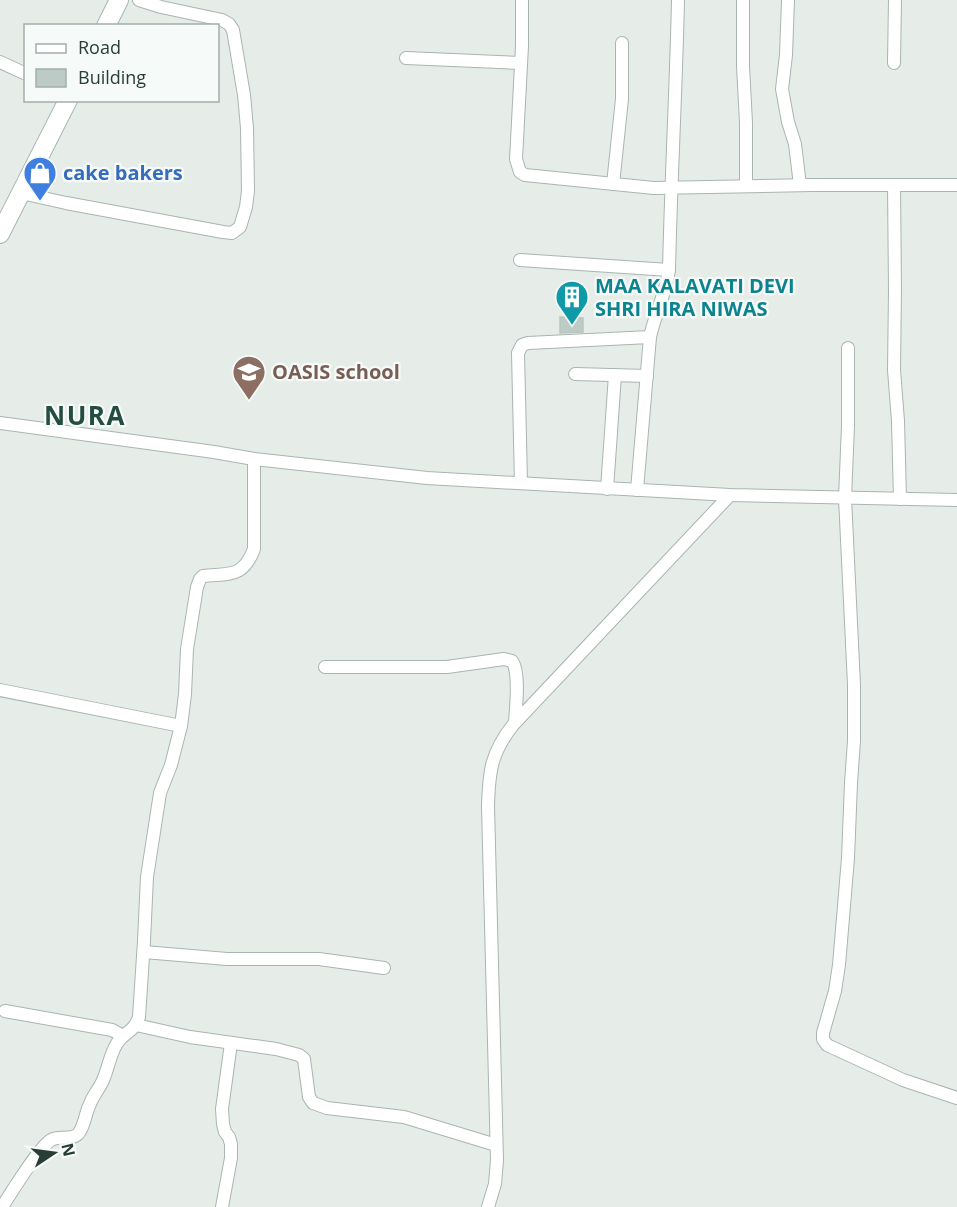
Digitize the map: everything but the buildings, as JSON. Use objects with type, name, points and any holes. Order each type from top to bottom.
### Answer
[{"type":"main road","points":[[107,24],[119,0]]},
{"type":"main road","points":[[2,224],[21,193],[67,102]]},
{"type":"street","points":[[21,193],[223,232],[232,233],[240,227],[248,191],[247,128],[233,30],[222,20],[139,0]]},
{"type":"street","points":[[522,0],[516,159],[520,172],[525,175],[638,187],[671,188],[957,185]]},
{"type":"street","points":[[638,490],[650,337],[653,322],[668,284],[678,0]]},
{"type":"street","points":[[742,0],[746,186]]},
{"type":"street","points":[[788,0],[782,89],[795,144],[800,185]]},
{"type":"street","points":[[894,63],[895,0]]},
{"type":"street","points":[[614,184],[622,99],[622,43]]},
{"type":"street","points":[[406,58],[521,63]]},
{"type":"street","points":[[0,62],[24,73]]},
{"type":"street","points":[[894,185],[894,370],[900,499]]},
{"type":"street","points":[[520,260],[669,270]]},
{"type":"street","points":[[521,483],[518,352],[522,345],[650,337]]},
{"type":"street","points":[[848,348],[845,498],[854,685],[854,741],[848,858],[839,965],[830,1012],[822,1033],[827,1045],[903,1080],[957,1098]]},
{"type":"street","points":[[575,374],[647,376]]},
{"type":"street","points":[[607,489],[615,375]]},
{"type":"street","points":[[0,423],[254,459],[427,478],[730,495],[957,500]]},
{"type":"street","points":[[2,1207],[48,1142],[54,1138],[73,1137],[82,1128],[89,1105],[103,1080],[116,1046],[123,1036],[136,1025],[139,1017],[147,877],[160,793],[171,765],[181,726],[188,649],[197,588],[203,576],[237,572],[244,569],[250,559],[254,549],[254,459]]},
{"type":"street","points":[[488,1207],[495,1184],[496,1146],[488,818],[489,776],[495,754],[503,737],[515,722],[730,495]]},
{"type":"street","points":[[325,667],[447,667],[504,659],[512,661],[516,674],[515,722]]},
{"type":"street","points":[[0,690],[181,726]]},
{"type":"street","points":[[144,952],[227,959],[319,959],[384,968]]},
{"type":"street","points":[[5,1011],[112,1030],[123,1036]]},
{"type":"street","points":[[136,1025],[190,1037],[276,1049],[299,1055],[304,1059],[309,1097],[313,1103],[327,1108],[404,1117],[496,1146]]},
{"type":"street","points":[[222,1207],[231,1158],[231,1144],[225,1132],[222,1109],[231,1042]]},
{"type":"place","name":"cake bakers","points":[[40,202]]},
{"type":"place","name":"MAA KALAVATI DEVI SHRI HIRA NIWAS","points":[[572,326]]},
{"type":"place","name":"OASIS school","points":[[249,401]]},
{"type":"district","name":"NURA","points":[[85,416]]}]
